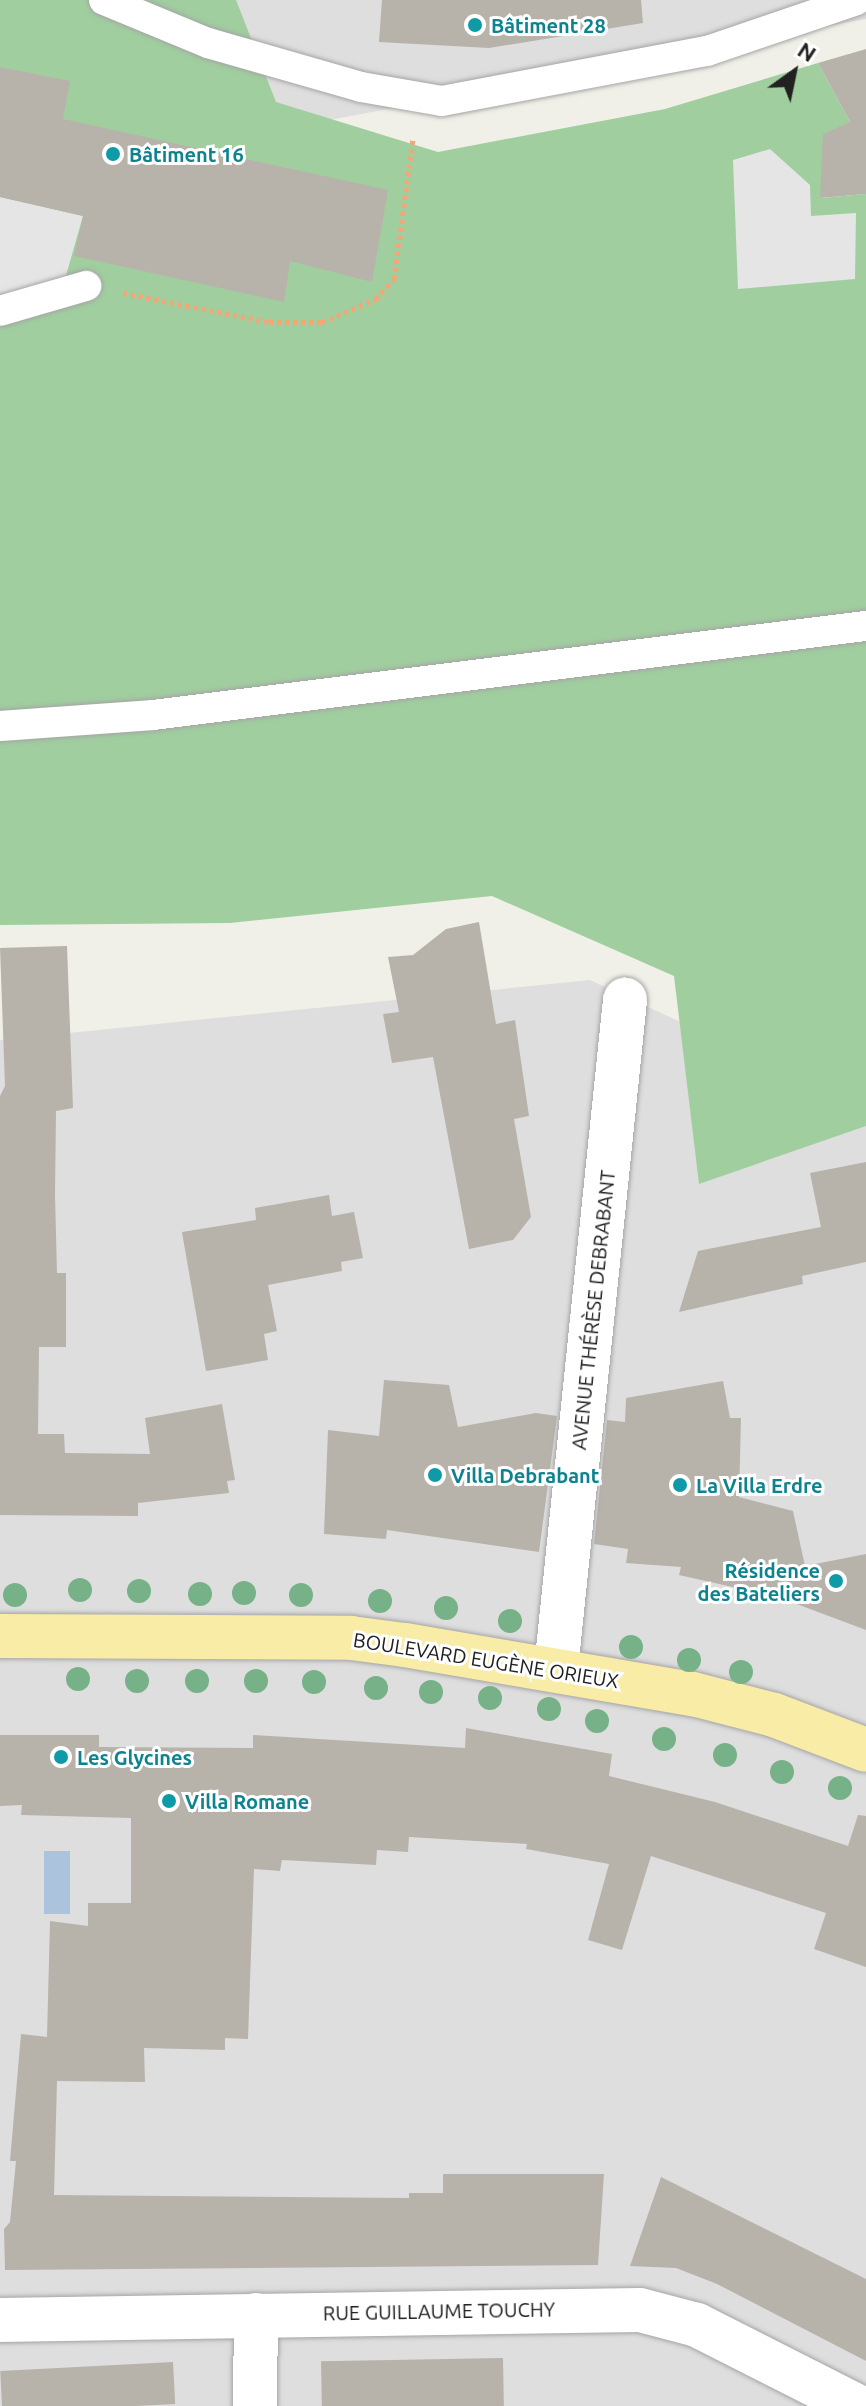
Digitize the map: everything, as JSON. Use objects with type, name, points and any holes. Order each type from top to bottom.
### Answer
[{"type":"main road","name":"BOULEVARD EUGÈNE ORIEUX","points":[[0,1636],[351,1638],[556,1669],[739,1705],[866,1750]]},
{"type":"street","name":"AVENUE THÉRÈSE DEBRABANT","points":[[556,1669],[625,1000]]},
{"type":"street","name":"RUE GUILLAUME TOUCHY","points":[[0,2320],[613,2308],[659,2312],[697,2325],[857,2406]]},
{"type":"street","points":[[255,2406],[256,2315]]},
{"type":"lane","points":[[104,0],[208,43],[361,87],[442,101],[707,51],[857,0]]},
{"type":"lane","points":[[0,311],[86,286]]},
{"type":"lane","points":[[0,726],[153,715],[866,626]]},
{"type":"path","points":[[86,286],[269,322],[322,322],[376,299],[394,279],[419,97]]},
{"type":"shaded area","points":[[0,0],[866,0],[866,19],[0,182]]},
{"type":"shaded area","points":[[770,149],[810,185],[811,216],[856,213],[855,279],[738,289],[733,160]]},
{"type":"shaded area","points":[[0,197],[83,216],[61,293],[0,311]]},
{"type":"shaded area","points":[[590,980],[866,1108],[866,2406],[0,2406],[0,1040]]},
{"type":"green space","points":[[0,0],[236,0],[276,102],[438,152],[665,109],[818,63],[850,122],[821,198],[866,194],[866,1126],[699,1184],[674,976],[492,896],[230,923],[0,925]]},
{"type":"water","points":[[44,1851],[70,1851],[70,1914],[44,1914]]},
{"type":"building","name":"Bâtiment 28","points":[[382,0],[641,0],[643,23],[489,48],[379,42]]},
{"type":"building","points":[[866,49],[866,194],[820,198],[823,134],[850,122],[818,63]]},
{"type":"building","name":"Bâtiment 16","points":[[0,67],[70,81],[63,119],[388,190],[372,282],[290,261],[284,302],[74,256],[83,216],[0,197]]},
{"type":"building","points":[[479,922],[496,1024],[515,1020],[529,1116],[514,1119],[531,1217],[513,1240],[469,1249],[433,1057],[392,1063],[383,1014],[399,1012],[388,957],[413,955],[446,929]]},
{"type":"building","points":[[67,946],[73,1108],[56,1111],[55,1195],[57,1273],[66,1273],[66,1347],[39,1347],[38,1434],[64,1434],[65,1453],[150,1454],[145,1418],[222,1404],[235,1480],[227,1481],[229,1493],[138,1503],[138,1516],[0,1515],[0,1096],[5,1086],[0,948]]},
{"type":"building","points":[[866,1162],[866,1262],[802,1276],[803,1284],[679,1312],[698,1251],[821,1227],[810,1173]]},
{"type":"building","points":[[329,1195],[332,1216],[354,1212],[363,1258],[341,1262],[342,1271],[268,1285],[277,1331],[264,1334],[268,1360],[206,1371],[182,1232],[256,1220],[255,1208]]},
{"type":"building","name":"Villa Debrabant","points":[[384,1380],[449,1385],[458,1427],[536,1413],[557,1416],[539,1552],[387,1530],[386,1539],[324,1534],[328,1430],[379,1436]]},
{"type":"building","name":"La Villa Erdre","points":[[723,1381],[730,1418],[741,1418],[739,1497],[793,1511],[805,1566],[866,1554],[866,1630],[778,1597],[679,1575],[681,1567],[626,1563],[628,1549],[594,1544],[607,1420],[625,1422],[626,1398]]},
{"type":"building","points":[[466,1728],[612,1754],[609,1776],[715,1802],[848,1846],[858,1815],[866,1816],[866,1967],[814,1949],[826,1913],[651,1856],[622,1950],[588,1940],[609,1864],[526,1849],[527,1844],[409,1837],[408,1852],[377,1850],[376,1865],[282,1860],[280,1871],[254,1869],[248,2039],[225,2038],[225,2050],[144,2048],[145,2082],[57,2081],[54,2195],[409,2198],[409,2193],[443,2193],[443,2174],[604,2174],[598,2265],[5,2270],[4,2229],[10,2222],[16,2161],[10,2161],[21,2034],[47,2037],[50,1921],[88,1926],[88,1903],[131,1903],[131,1818],[21,1815],[22,1805],[0,1806],[0,1735],[99,1735],[99,1747],[253,1748],[253,1735],[465,1748]]},
{"type":"building","points":[[661,2177],[866,2279],[866,2361],[717,2284],[676,2268],[630,2266]]},
{"type":"building","points":[[503,2358],[504,2406],[322,2406],[321,2361]]},
{"type":"building","points":[[173,2362],[175,2404],[2,2406],[0,2371]]},
{"type":"place","name":"Bâtiment 28","points":[[475,25]]},
{"type":"place","name":"Bâtiment 16","points":[[113,154]]},
{"type":"place","name":"Villa Debrabant","points":[[435,1475]]},
{"type":"place","name":"La Villa Erdre","points":[[680,1485]]},
{"type":"place","name":"Résidence des Bateliers","points":[[836,1581]]},
{"type":"place","name":"Les Glycines","points":[[61,1757]]},
{"type":"place","name":"Villa Romane","points":[[169,1801]]}]
